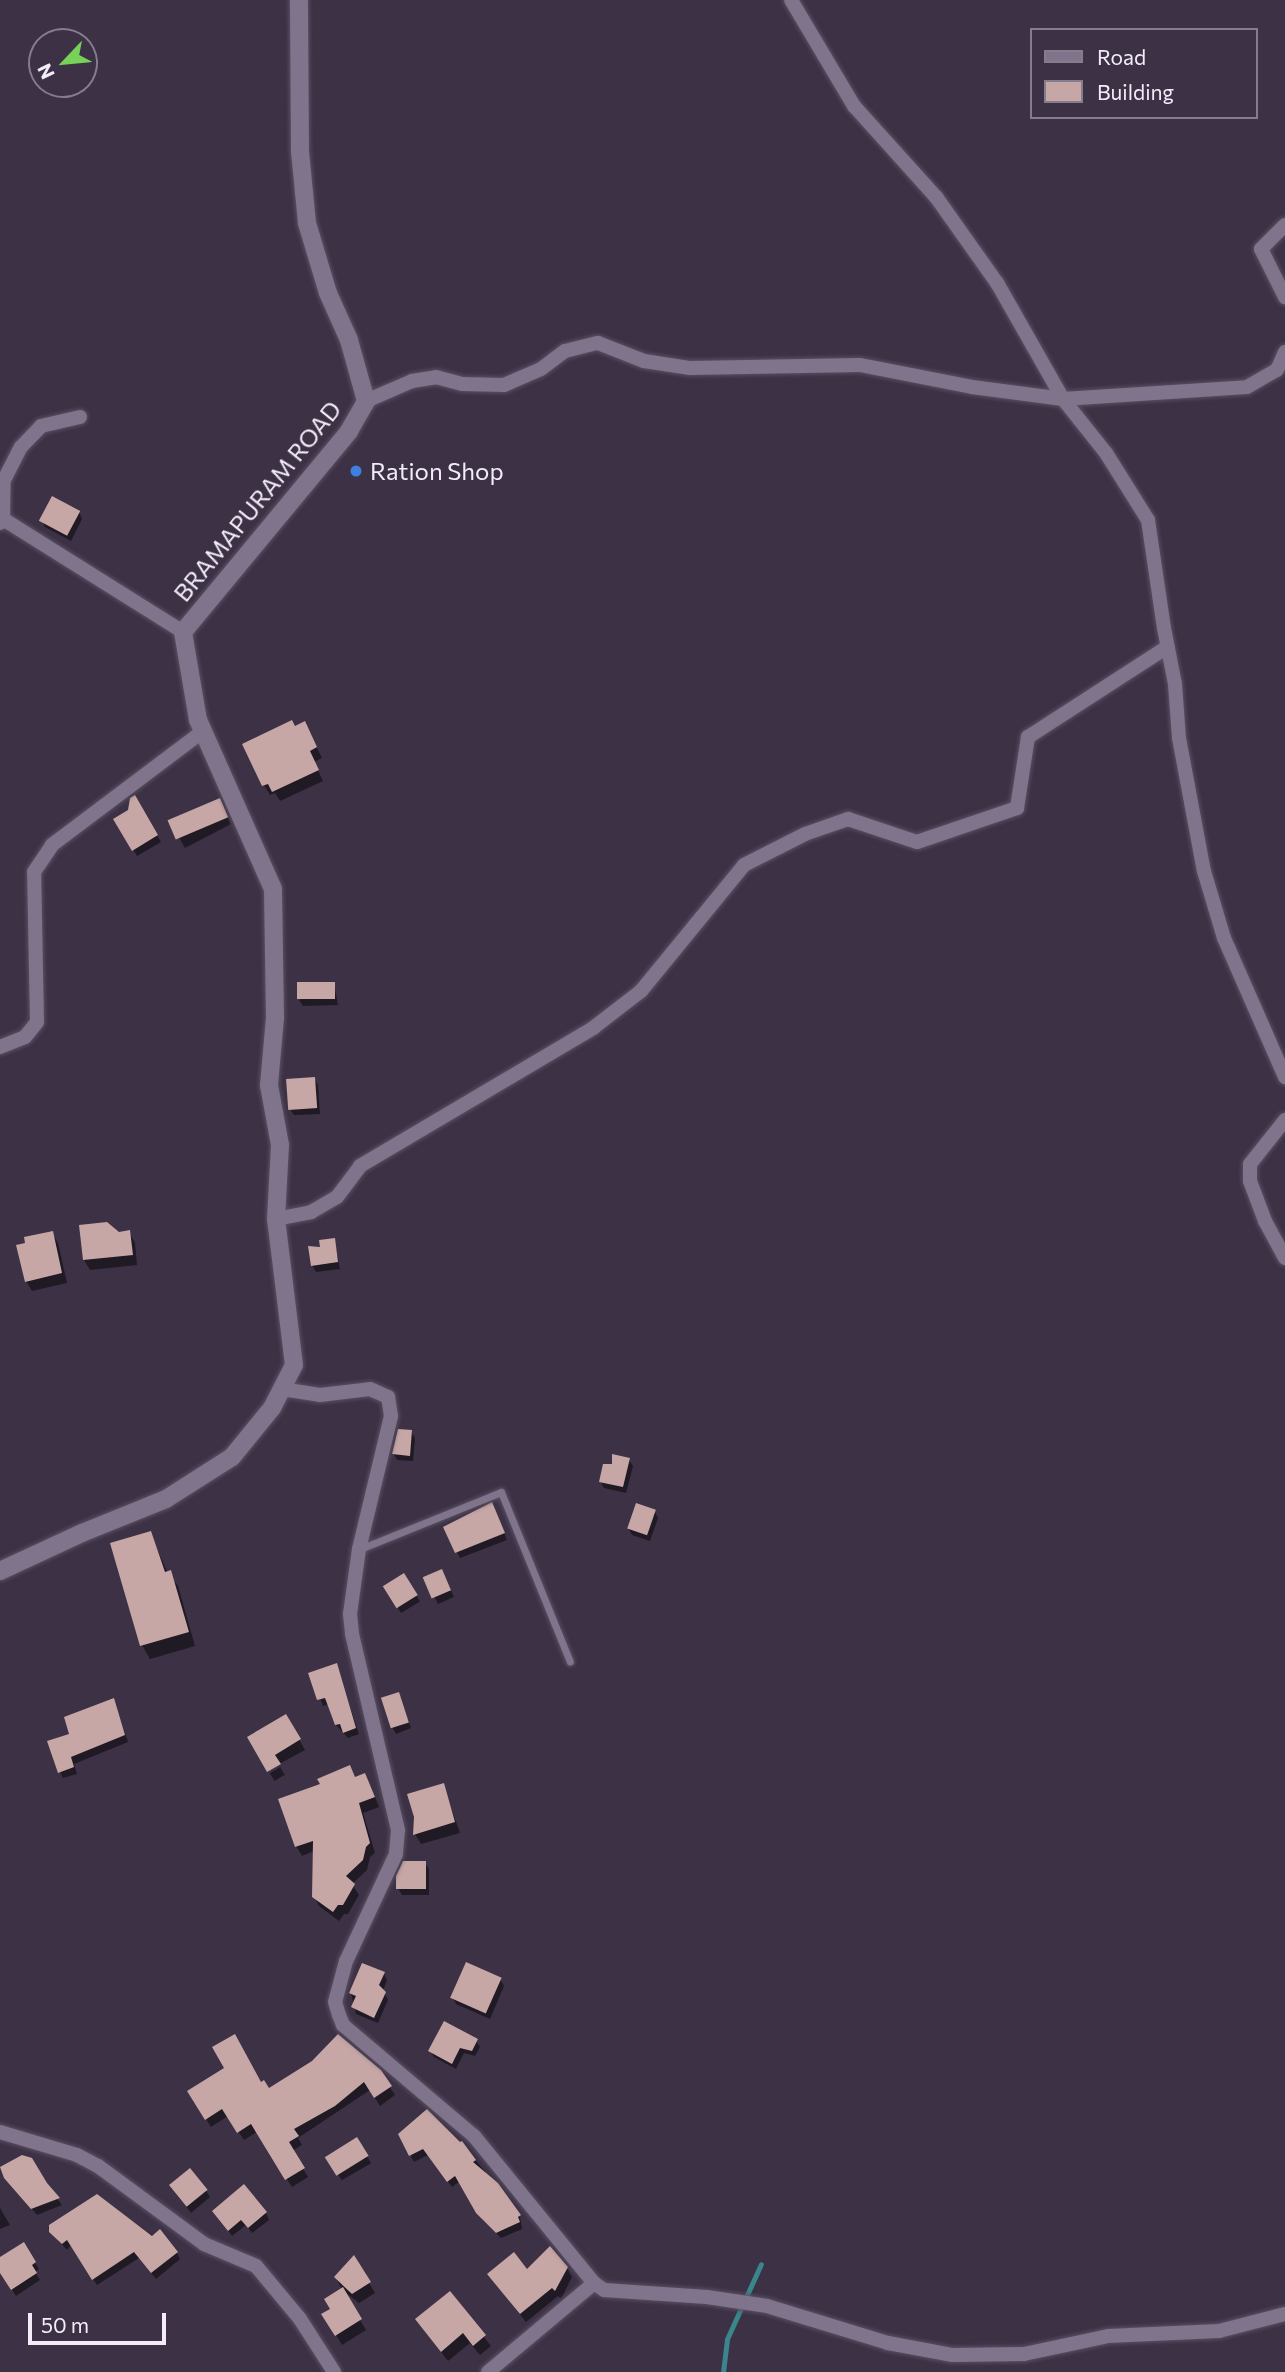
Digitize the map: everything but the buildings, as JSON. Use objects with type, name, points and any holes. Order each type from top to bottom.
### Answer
[{"type":"street","name":"BRAMAPURAM ROAD","points":[[0,1572],[82,1533],[166,1499],[232,1457],[272,1408],[294,1365],[276,1219],[280,1145],[269,1086],[275,1017],[273,889],[202,732],[183,632],[349,431],[366,401],[349,340],[328,293],[306,223],[300,152],[299,0]]},
{"type":"street","points":[[791,0],[854,106],[936,197],[997,283],[1063,399],[1106,453],[1149,520],[1167,648],[1175,684],[1179,738],[1204,871],[1224,938],[1285,1077]]},
{"type":"street","points":[[1285,225],[1261,249],[1285,297]]},
{"type":"street","points":[[366,401],[412,381],[436,377],[462,384],[504,385],[541,369],[565,351],[598,343],[644,360],[691,368],[860,365],[972,387],[1063,399],[1247,387],[1277,370],[1285,352]]},
{"type":"street","points":[[80,417],[41,426],[21,447],[4,480],[2,521],[183,632]]},
{"type":"street","points":[[276,1219],[311,1212],[337,1197],[360,1166],[593,1028],[641,991],[744,865],[805,834],[848,819],[917,842],[1017,808],[1028,737],[1167,648]]},
{"type":"street","points":[[0,1046],[25,1037],[37,1022],[34,872],[52,845],[202,732]]},
{"type":"street","points":[[1285,1119],[1250,1164],[1250,1181],[1265,1221],[1285,1258]]},
{"type":"street","points":[[282,1389],[320,1395],[370,1389],[388,1397],[391,1416],[359,1549],[350,1614],[352,1634],[398,1830],[396,1854],[390,1872],[346,1961],[335,2002],[338,2015],[343,2025],[474,2136],[594,2284],[604,2290],[707,2297],[767,2306],[888,2343],[953,2355],[1024,2354],[1108,2336],[1219,2331],[1285,2314]]},
{"type":"street","points":[[0,2133],[87,2160],[204,2244],[256,2266],[300,2319],[334,2372]]},
{"type":"street","points":[[488,2372],[594,2284]]},
{"type":"lane","points":[[359,1549],[501,1492],[570,1662]]},
{"type":"waterway","points":[[723,2372],[727,2339],[761,2264]]},
{"type":"place","name":"Ration Shop","points":[[356,471]]}]
